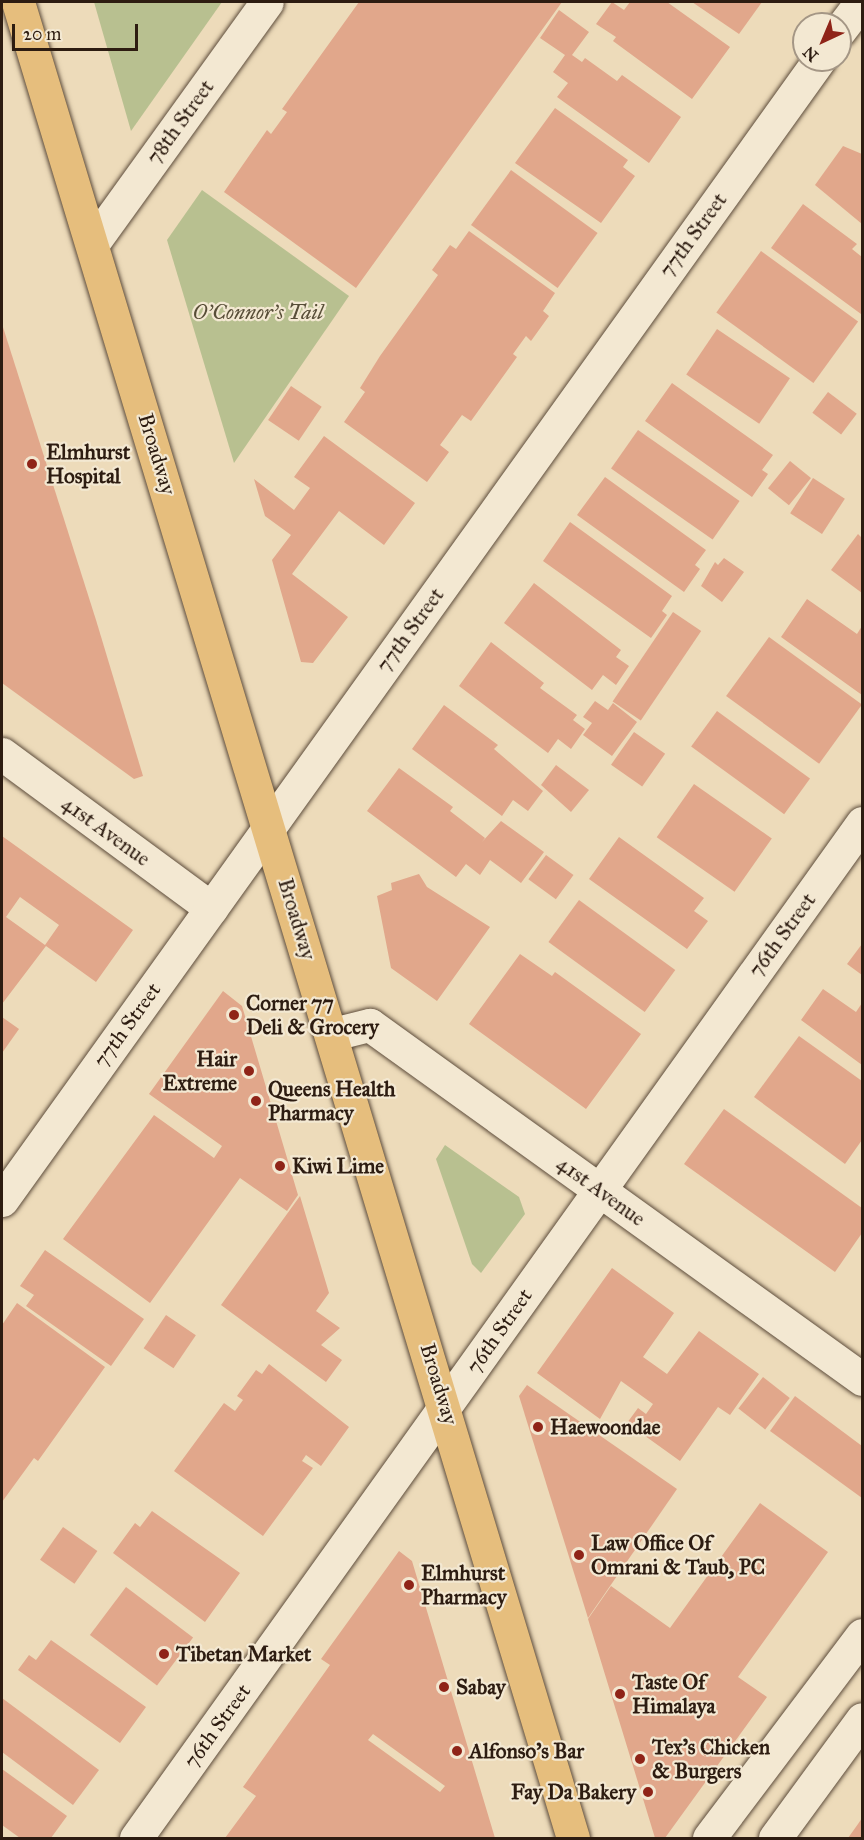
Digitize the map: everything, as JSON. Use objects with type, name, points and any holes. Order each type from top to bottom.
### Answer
[{"type":"main road","name":"Broadway","points":[[18,2],[446,1406],[573,1839]]},
{"type":"street","name":"78th Street","points":[[93,243],[267,2]]},
{"type":"street","name":"77th Street","points":[[2,1200],[810,72]]},
{"type":"street","name":"41st Avenue","points":[[2,754],[211,908]]},
{"type":"street","name":"76th Street","points":[[136,1839],[862,823]]},
{"type":"street","name":"41st Avenue","points":[[333,1034],[370,1025],[862,1379]]},
{"type":"street","points":[[709,1839],[862,1635]]},
{"type":"street","points":[[775,1839],[862,1719]]},
{"type":"green space","points":[[94,2],[222,2],[131,131]]},
{"type":"green space","name":"O'Connor's Tail","points":[[202,190],[349,296],[234,463],[167,240]]},
{"type":"green space","points":[[445,1145],[519,1197],[525,1214],[481,1273],[472,1264],[436,1159]]},
{"type":"building","points":[[359,2],[562,2],[356,288],[224,192],[267,130],[271,134],[287,112],[282,109]]},
{"type":"building","points":[[612,2],[624,10],[630,2],[667,2],[730,47],[692,99],[613,41],[616,37],[596,24]]},
{"type":"building","points":[[692,2],[762,2],[739,34]]},
{"type":"building","points":[[559,10],[589,32],[572,55],[582,62],[585,58],[617,81],[622,75],[681,117],[649,163],[557,97],[568,83],[553,72],[565,55],[540,38]]},
{"type":"building","points":[[555,108],[628,160],[623,167],[635,176],[601,223],[515,163]]},
{"type":"building","points":[[843,146],[862,154],[862,224],[815,185]]},
{"type":"building","points":[[511,170],[598,233],[558,288],[471,225]]},
{"type":"building","points":[[803,204],[857,244],[852,249],[862,257],[861,314],[771,248]]},
{"type":"building","points":[[469,231],[555,293],[543,311],[549,316],[531,341],[526,336],[513,354],[517,357],[471,421],[462,415],[440,445],[449,452],[427,482],[344,422],[365,392],[360,388],[380,356],[438,275],[432,270],[450,245],[456,249]]},
{"type":"building","points":[[761,251],[858,322],[813,383],[716,312]]},
{"type":"building","name":"Elmhurst Hospital","points":[[2,324],[143,776],[134,779],[2,683]]},
{"type":"building","points":[[717,329],[790,378],[759,424],[686,375]]},
{"type":"building","points":[[672,383],[773,455],[762,470],[768,474],[752,497],[645,421]]},
{"type":"building","points":[[291,386],[322,407],[299,441],[268,420]]},
{"type":"building","points":[[828,392],[857,414],[841,434],[812,413]]},
{"type":"building","points":[[638,430],[740,501],[713,540],[611,469]]},
{"type":"building","points":[[324,436],[415,503],[384,545],[339,511],[292,574],[348,617],[313,663],[301,662],[272,560],[291,535],[265,516],[254,479],[294,510],[310,488],[294,477]]},
{"type":"building","points":[[790,461],[811,478],[789,505],[768,488]]},
{"type":"building","points":[[605,477],[706,550],[695,565],[700,569],[684,592],[577,515]]},
{"type":"building","points":[[813,478],[845,499],[822,534],[790,513]]},
{"type":"building","points":[[570,522],[672,596],[662,611],[667,615],[651,638],[543,561]]},
{"type":"building","points":[[858,534],[862,538],[862,593],[831,570]]},
{"type":"building","points":[[724,558],[744,572],[722,602],[701,586],[715,562],[718,565]]},
{"type":"building","points":[[534,583],[621,650],[616,657],[629,666],[616,685],[603,675],[592,690],[504,623]]},
{"type":"building","points":[[807,599],[857,634],[862,626],[862,695],[781,637]]},
{"type":"building","points":[[673,612],[701,631],[641,721],[613,702]]},
{"type":"building","points":[[769,637],[862,705],[819,764],[726,696]]},
{"type":"building","points":[[491,642],[544,683],[540,688],[577,715],[573,720],[585,729],[571,749],[558,739],[548,753],[459,686]]},
{"type":"building","points":[[595,701],[608,710],[613,703],[637,722],[612,756],[583,735],[592,723],[583,717]]},
{"type":"building","points":[[444,705],[498,745],[494,749],[543,791],[528,811],[513,800],[502,816],[412,749]]},
{"type":"building","points":[[717,711],[810,779],[784,814],[691,747]]},
{"type":"building","points":[[634,732],[665,754],[642,787],[611,765]]},
{"type":"building","points":[[556,765],[589,790],[571,812],[541,785]]},
{"type":"building","points":[[399,768],[453,807],[450,811],[485,838],[482,842],[501,821],[544,852],[521,883],[490,860],[480,875],[466,864],[456,877],[367,811]]},
{"type":"building","points":[[694,784],[772,838],[735,892],[657,837]]},
{"type":"building","points":[[2,836],[133,930],[96,982],[46,946],[2,1004]],"holes":[[[20,897],[59,925],[45,945],[6,917]]]},
{"type":"building","points":[[619,837],[704,898],[694,911],[708,921],[687,949],[589,879]]},
{"type":"building","points":[[546,855],[574,875],[556,899],[528,879]]},
{"type":"building","points":[[419,874],[427,887],[490,927],[437,1001],[391,968],[377,896],[392,890],[391,883]]},
{"type":"building","points":[[579,900],[675,970],[645,1012],[548,942]]},
{"type":"building","points":[[862,944],[862,975],[847,964]]},
{"type":"building","points":[[520,954],[552,976],[555,972],[641,1034],[586,1109],[469,1024]]},
{"type":"building","points":[[823,989],[856,1012],[862,1003],[862,1065],[801,1020]]},
{"type":"building","points":[[223,991],[242,1006],[298,1195],[287,1211],[240,1178],[150,1303],[63,1239],[154,1115],[214,1158],[222,1146],[149,1094]]},
{"type":"building","points":[[2,1017],[19,1029],[2,1053]]},
{"type":"building","points":[[799,1036],[862,1081],[862,1140],[845,1164],[754,1097]]},
{"type":"building","points":[[724,1109],[862,1208],[862,1233],[835,1272],[684,1164]]},
{"type":"building","points":[[300,1196],[329,1293],[316,1311],[340,1328],[321,1345],[342,1360],[326,1382],[221,1305]]},
{"type":"building","points":[[45,1250],[144,1319],[111,1366],[26,1306],[34,1295],[20,1286]]},
{"type":"building","points":[[612,1268],[674,1313],[643,1357],[667,1374],[699,1331],[759,1374],[730,1415],[718,1407],[680,1461],[627,1423],[638,1408],[646,1414],[653,1404],[621,1381],[600,1419],[537,1373]]},
{"type":"building","points":[[17,1303],[105,1367],[38,1461],[34,1458],[2,1502],[2,1325]]},
{"type":"building","points":[[166,1315],[196,1335],[173,1368],[144,1348]]},
{"type":"building","points":[[269,1364],[349,1427],[321,1466],[306,1455],[302,1461],[313,1468],[263,1536],[174,1471],[224,1403],[235,1411],[243,1400],[237,1396],[256,1370],[262,1374]]},
{"type":"building","points":[[763,1377],[790,1398],[765,1429],[738,1409]]},
{"type":"building","points":[[527,1385],[677,1489],[588,1618],[519,1396]]},
{"type":"building","points":[[795,1396],[862,1446],[862,1498],[770,1431]]},
{"type":"building","points":[[760,1503],[828,1552],[738,1677],[767,1697],[665,1838],[655,1838],[588,1619],[611,1586],[670,1628]]},
{"type":"building","points":[[152,1511],[240,1573],[205,1622],[113,1553],[135,1523],[140,1527]]},
{"type":"building","points":[[63,1527],[97,1551],[74,1584],[40,1560]]},
{"type":"building","points":[[399,1551],[412,1561],[495,1838],[225,1838],[256,1796],[243,1787],[330,1665],[321,1659]],"holes":[[[373,1734],[445,1786],[440,1792],[368,1740]]]},
{"type":"building","points":[[126,1587],[193,1638],[157,1685],[90,1635]]},
{"type":"building","points":[[51,1640],[146,1707],[120,1743],[18,1670],[29,1655],[36,1660]]},
{"type":"building","points":[[2,1698],[99,1770],[73,1805],[2,1752]]},
{"type":"building","points":[[2,1769],[67,1816],[51,1838],[20,1838],[2,1825]]},
{"type":"building","points":[[862,1818],[862,1838],[848,1838],[858,1824]]},
{"type":"place","name":"Elmhurst Hospital","points":[[32,464]]},
{"type":"place","name":"Corner 77 Deli & Grocery","points":[[234,1015]]},
{"type":"place","name":"Hair Extreme","points":[[249,1071]]},
{"type":"place","name":"Queens Health Pharmacy","points":[[256,1101]]},
{"type":"place","name":"Kiwi Lime","points":[[280,1166]]},
{"type":"place","name":"Haewoondae","points":[[538,1427]]},
{"type":"place","name":"Law Office Of Omrani & Taub, PC","points":[[579,1555]]},
{"type":"place","name":"Elmhurst Pharmacy","points":[[409,1585]]},
{"type":"place","name":"Tibetan Market","points":[[164,1654]]},
{"type":"place","name":"Sabay","points":[[444,1687]]},
{"type":"place","name":"Taste Of Himalaya","points":[[620,1694]]},
{"type":"place","name":"Alfonso's Bar","points":[[457,1751]]},
{"type":"place","name":"Tex's Chicken & Burgers","points":[[640,1759]]},
{"type":"place","name":"Fay Da Bakery","points":[[648,1792]]}]
